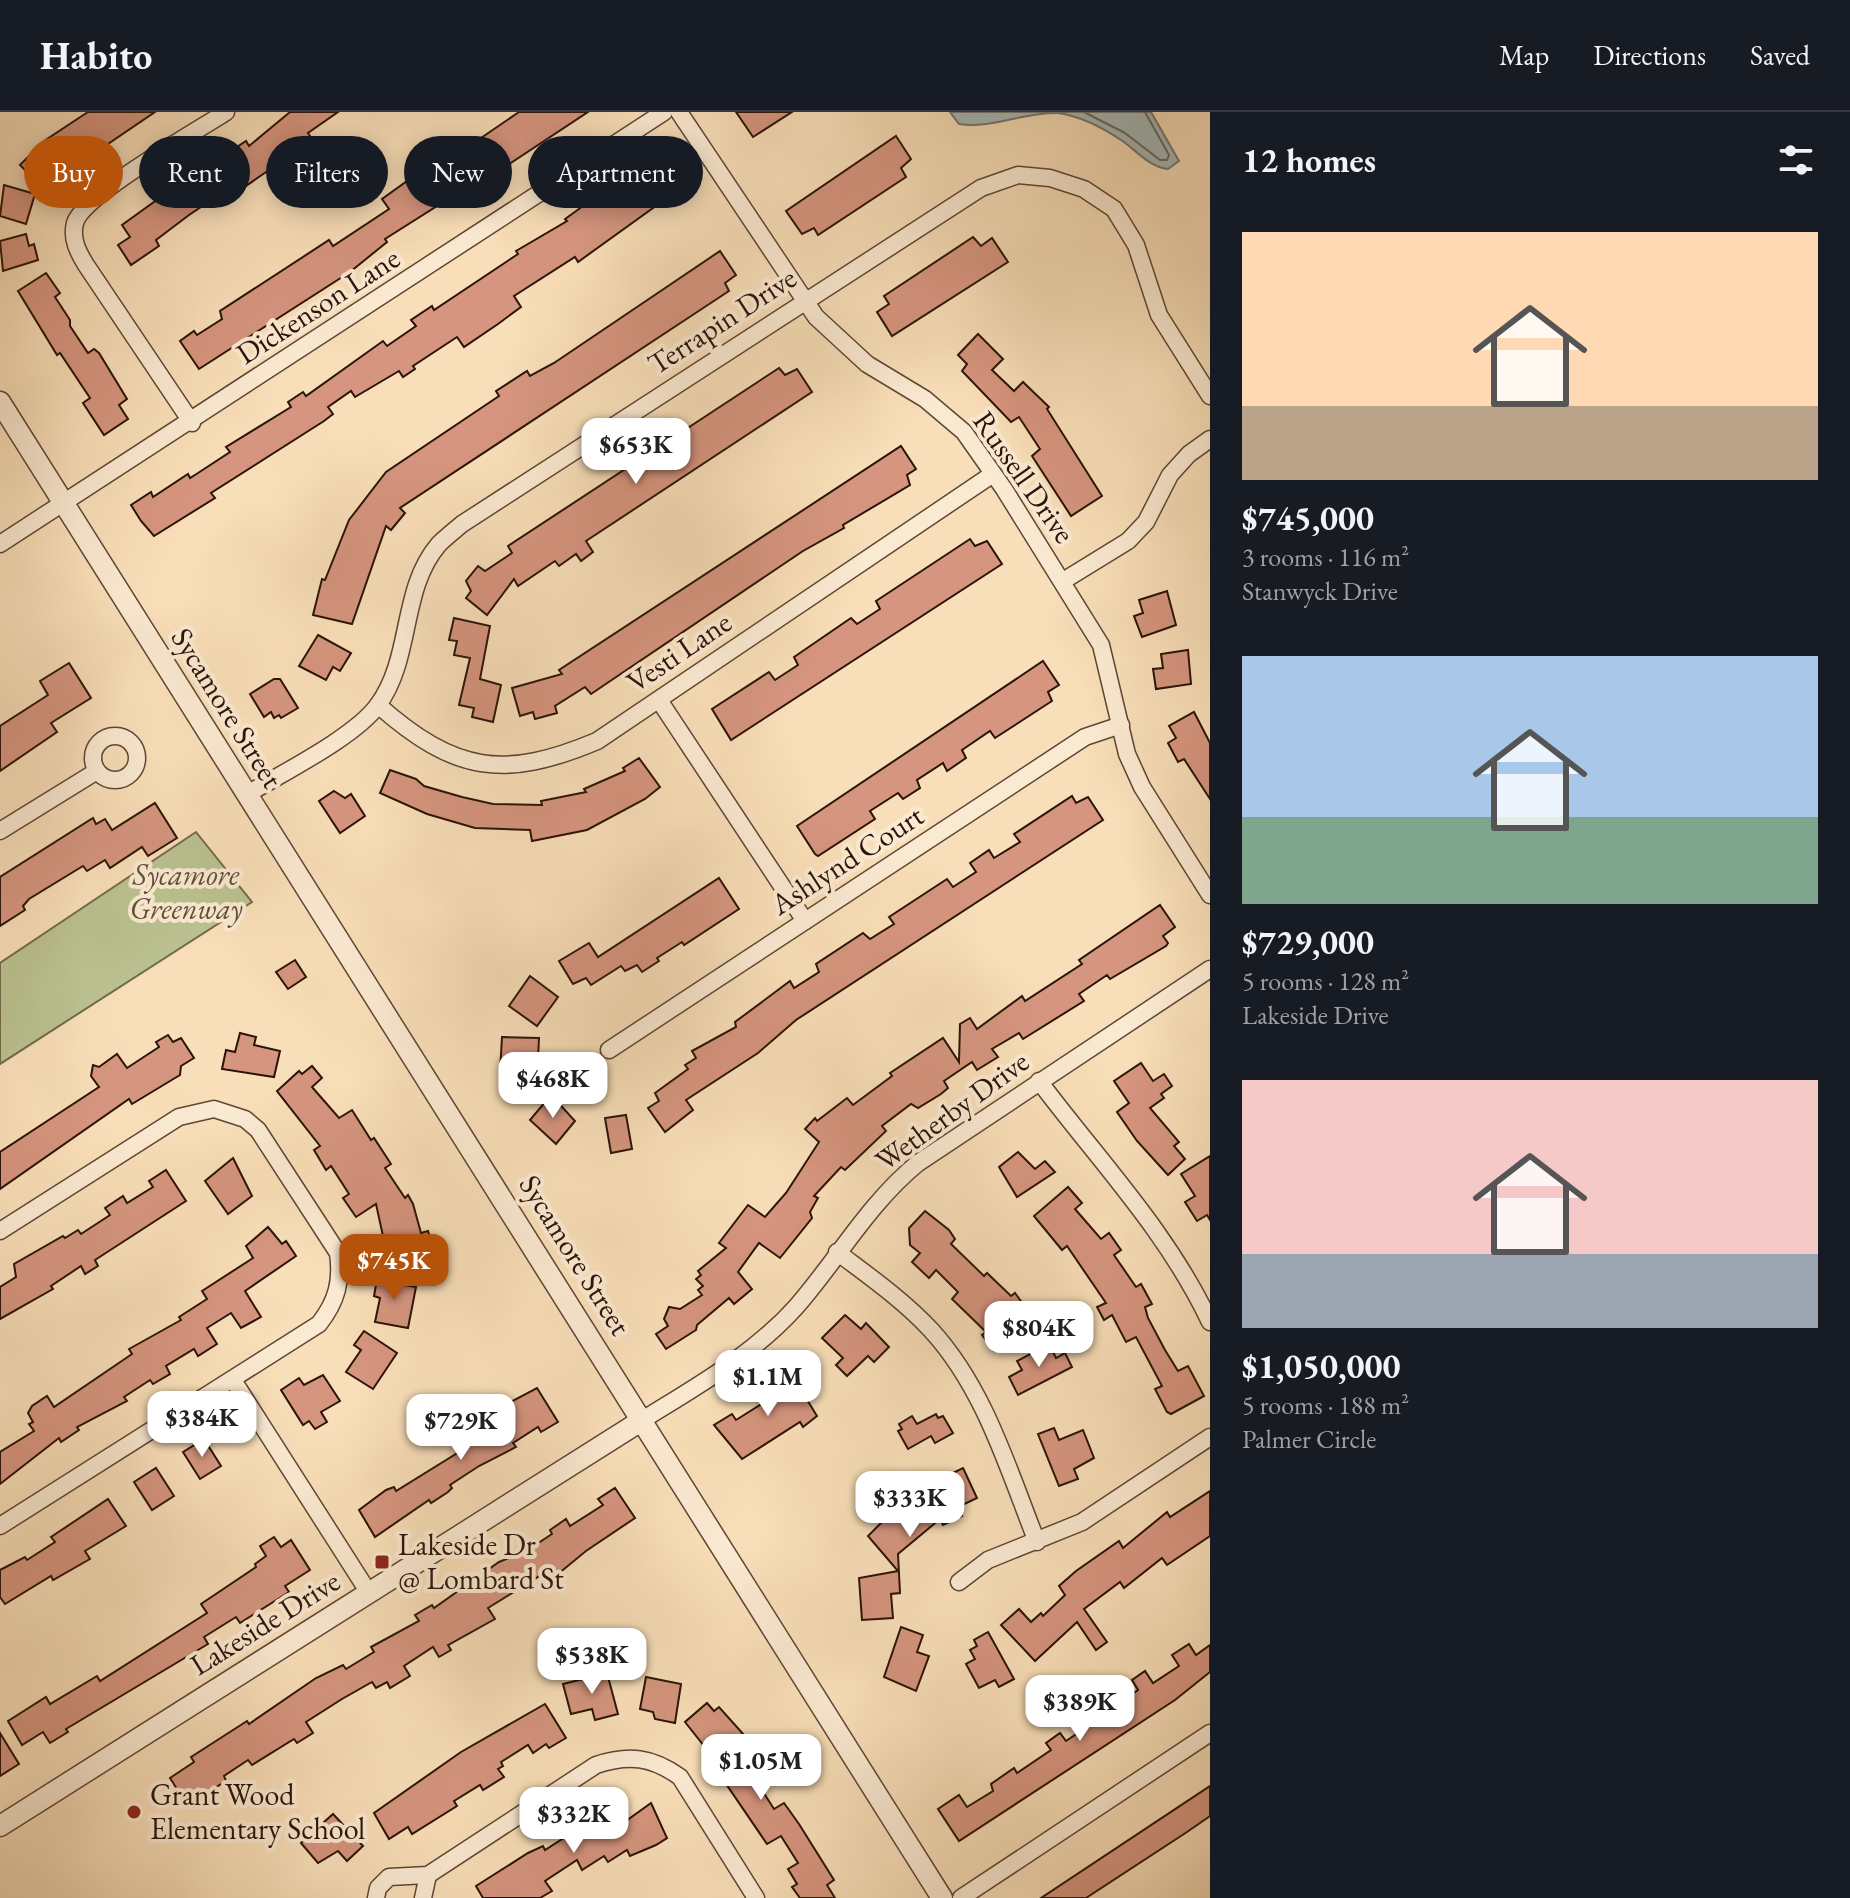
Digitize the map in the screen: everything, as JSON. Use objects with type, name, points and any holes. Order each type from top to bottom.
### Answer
[{"type":"street","points":[[192,423],[86,265],[76,247],[75,223],[94,198],[226,112]]},
{"type":"street","name":"Dickenson Lane","points":[[0,544],[192,423],[664,112]]},
{"type":"street","name":"Russell Drive","points":[[679,112],[805,301],[842,344],[925,399],[964,432],[993,474],[1101,645],[1127,754],[1142,787],[1210,895]]},
{"type":"street","name":"Terrapin Drive","points":[[246,795],[358,726],[378,705],[401,652],[416,589],[439,544],[462,524],[981,188],[1018,175],[1050,178],[1084,189],[1114,209],[1136,245],[1159,315],[1210,396]]},
{"type":"street","name":"Sycamore Street","points":[[0,402],[246,795],[644,1419],[942,1898]]},
{"type":"street","points":[[1063,581],[1128,541],[1146,522],[1170,475],[1189,454],[1210,439]]},
{"type":"street","name":"Vesti Lane","points":[[378,705],[434,748],[493,766],[550,761],[597,741],[993,474]]},
{"type":"street","points":[[659,700],[805,921]]},
{"type":"street","name":"Ashlynd Court","points":[[609,1050],[1085,737],[1121,725]]},
{"type":"street","points":[[0,831],[97,771]]},
{"type":"street","name":"Wetherby Drive","points":[[644,1419],[755,1346],[797,1305],[896,1181],[1039,1081],[1210,969]]},
{"type":"street","points":[[1039,1081],[1077,1133],[1138,1202],[1173,1252],[1210,1322]]},
{"type":"street","points":[[0,1231],[179,1117],[197,1110],[214,1109],[245,1119],[258,1130],[338,1253],[341,1271],[336,1298],[319,1324],[0,1526]]},
{"type":"street","points":[[837,1252],[908,1307],[954,1359],[989,1420],[1037,1542]]},
{"type":"street","points":[[233,1380],[369,1593]]},
{"type":"street","name":"Lakeside Drive","points":[[0,1826],[644,1419]]},
{"type":"street","points":[[959,1582],[988,1560],[1082,1522],[1210,1437]]},
{"type":"street","points":[[961,1898],[1210,1733]]},
{"type":"street","points":[[376,1898],[378,1888],[389,1877],[428,1875],[596,1765],[617,1758],[640,1758],[661,1764],[680,1777],[756,1898]]},
{"type":"street","points":[[423,1898],[428,1875]]},
{"type":"green space","name":"Sycamore Greenway","points":[[196,832],[252,902],[0,1064],[0,963]]},
{"type":"water","points":[[950,112],[1151,112],[1179,161],[1168,169],[1161,168],[1107,131],[1058,113],[971,125],[959,124]]},
{"type":"building","points":[[88,112],[155,112],[120,136],[52,136]]},
{"type":"building","points":[[290,112],[338,112],[308,133],[310,136],[266,136],[266,172],[250,183],[250,145]]},
{"type":"building","points":[[519,112],[588,112],[552,136],[528,136],[528,152],[512,162],[512,136],[484,136]]},
{"type":"building","points":[[736,112],[792,112],[753,137]]},
{"type":"building","points":[[896,136],[911,159],[901,168],[906,177],[818,235],[814,228],[802,234],[786,211]]},
{"type":"building","points":[[404,183],[404,208],[434,208],[385,239],[387,242],[350,272],[199,369],[180,341],[194,331],[197,335],[222,319],[220,311],[329,240],[333,246],[389,209],[388,195]]},
{"type":"building","points":[[4,185],[24,191],[24,208],[31,208],[26,224],[0,216]]},
{"type":"building","points":[[146,208],[200,208],[156,240],[159,246],[131,265],[118,245],[130,237],[122,225]]},
{"type":"building","points":[[580,208],[653,208],[578,262],[575,257],[514,296],[521,307],[464,347],[457,337],[413,366],[415,369],[403,377],[399,371],[355,397],[351,391],[328,407],[333,414],[324,421],[211,493],[215,498],[154,536],[141,521],[131,505],[151,492],[153,497],[188,474],[190,478],[230,452],[226,447],[291,407],[288,402],[303,392],[306,396],[383,341],[387,346],[416,326],[411,320],[432,306],[434,310],[518,254],[516,251],[567,221],[565,219]]},
{"type":"building","points":[[26,234],[29,246],[34,244],[38,260],[3,271],[0,241]]},
{"type":"building","points":[[973,237],[981,246],[992,238],[1008,262],[892,336],[877,312],[889,304],[884,296]]},
{"type":"building","points":[[720,251],[736,275],[725,283],[729,291],[400,508],[405,513],[391,530],[386,526],[352,624],[313,615],[322,579],[325,580],[349,520],[386,472],[499,396],[496,391],[527,371],[530,376],[554,363]]},
{"type":"building","points":[[46,273],[60,293],[55,297],[70,320],[70,326],[88,353],[94,349],[99,353],[127,399],[119,405],[128,419],[104,435],[83,403],[90,398],[60,353],[57,355],[18,291]]},
{"type":"building","points":[[978,334],[1003,359],[992,370],[1014,391],[1023,382],[1049,407],[1047,409],[1102,496],[1071,516],[1032,456],[1040,449],[1019,417],[1011,422],[962,371],[967,364],[958,355]]},
{"type":"building","points":[[779,368],[785,375],[797,369],[812,392],[586,541],[593,552],[581,561],[576,554],[559,566],[555,561],[518,586],[514,579],[487,615],[466,598],[471,591],[466,581],[478,566],[485,571],[512,553],[508,546]]},
{"type":"building","points":[[901,446],[916,469],[907,475],[910,485],[803,551],[591,694],[585,687],[555,706],[557,713],[535,719],[533,712],[520,716],[512,688],[562,674],[559,670]]},
{"type":"building","points":[[970,539],[975,546],[987,541],[1002,564],[731,740],[712,709],[769,672],[775,680],[798,665],[794,657],[851,618],[857,624],[880,609],[876,601]]},
{"type":"building","points":[[1167,591],[1176,625],[1142,637],[1134,616],[1143,613],[1139,600]]},
{"type":"building","points":[[454,618],[490,626],[480,679],[501,685],[493,722],[472,717],[474,708],[459,705],[470,658],[454,655],[457,641],[449,640]]},
{"type":"building","points":[[318,635],[351,653],[340,671],[333,667],[326,680],[299,666]]},
{"type":"building","points":[[1188,650],[1191,684],[1156,689],[1153,669],[1163,668],[1161,654]]},
{"type":"building","points":[[1043,661],[1059,685],[1048,692],[1052,701],[995,738],[990,731],[962,750],[966,758],[947,771],[943,763],[917,780],[920,788],[903,799],[898,793],[870,811],[875,819],[818,856],[815,854],[797,826]]},
{"type":"building","points":[[69,663],[91,698],[51,723],[57,732],[0,771],[0,726],[48,695],[40,681]]},
{"type":"building","points":[[274,679],[280,679],[298,708],[281,718],[279,715],[274,718],[271,712],[264,717],[250,694]]},
{"type":"building","points":[[1194,712],[1210,743],[1210,799],[1184,759],[1178,762],[1168,743],[1176,738],[1169,726]]},
{"type":"building","points":[[639,758],[660,787],[645,799],[587,830],[532,841],[530,830],[475,828],[427,814],[380,793],[390,770],[416,779],[424,786],[462,797],[493,804],[542,805],[541,801],[586,792],[584,789],[625,771],[623,768]]},
{"type":"building","points":[[334,791],[345,798],[351,794],[365,816],[340,833],[319,801]]},
{"type":"building","points":[[1072,796],[1076,803],[1088,797],[1103,820],[796,1020],[758,1053],[686,1100],[693,1110],[665,1132],[648,1108],[659,1101],[655,1093],[688,1069],[685,1065],[696,1058],[692,1051],[736,1027],[735,1022],[790,981],[794,988],[819,972],[816,964],[863,933],[870,939],[894,924],[889,917],[947,879],[953,887],[976,872],[970,863],[989,850],[994,858],[1020,842],[1014,834]]},
{"type":"building","points":[[155,803],[177,838],[148,856],[142,847],[110,868],[105,860],[87,871],[83,866],[29,899],[23,906],[25,910],[0,926],[0,877],[93,818],[96,824],[105,819],[112,830]]},
{"type":"building","points":[[719,878],[739,909],[684,945],[682,942],[657,958],[659,961],[642,972],[637,965],[625,971],[621,966],[591,985],[586,978],[573,984],[559,961],[589,943],[598,957]]},
{"type":"building","points":[[1160,905],[1175,927],[1163,936],[1168,943],[1166,946],[1110,979],[1107,975],[1079,994],[1084,1001],[1023,1039],[1019,1033],[992,1049],[998,1057],[977,1070],[972,1062],[944,1081],[948,1088],[941,1094],[918,1108],[911,1104],[882,1126],[886,1131],[845,1170],[841,1167],[814,1196],[818,1198],[810,1212],[812,1218],[780,1258],[759,1243],[738,1272],[752,1289],[734,1304],[729,1298],[697,1325],[696,1330],[666,1349],[656,1334],[668,1326],[664,1319],[669,1307],[680,1309],[702,1295],[698,1290],[703,1286],[696,1279],[701,1275],[698,1271],[726,1248],[719,1243],[748,1205],[765,1217],[786,1193],[819,1142],[805,1129],[815,1118],[817,1121],[847,1098],[853,1105],[892,1076],[890,1073],[943,1038],[959,1062],[960,1024],[970,1018],[977,1029],[1022,996],[1025,1001],[1082,964],[1079,960]]},
{"type":"building","points":[[295,960],[306,977],[288,989],[276,972]]},
{"type":"building","points":[[530,976],[558,997],[537,1026],[509,1006]]},
{"type":"building","points":[[240,1033],[256,1037],[254,1045],[280,1051],[274,1077],[222,1069],[226,1050],[235,1052]]},
{"type":"building","points":[[168,1035],[173,1042],[181,1038],[194,1058],[181,1066],[180,1075],[132,1104],[129,1099],[0,1189],[0,1152],[99,1087],[91,1076],[93,1065],[99,1067],[117,1054],[127,1068],[159,1047],[156,1042]]},
{"type":"building","points":[[502,1037],[539,1038],[538,1060],[530,1060],[528,1073],[500,1072]]},
{"type":"building","points":[[1141,1063],[1153,1081],[1164,1074],[1172,1086],[1161,1094],[1164,1098],[1150,1108],[1179,1142],[1174,1146],[1185,1159],[1168,1175],[1137,1141],[1117,1112],[1129,1103],[1114,1081]]},
{"type":"building","points":[[312,1066],[322,1078],[312,1087],[339,1118],[352,1110],[371,1140],[374,1138],[391,1164],[385,1168],[405,1198],[408,1195],[421,1233],[428,1231],[432,1245],[375,1262],[369,1241],[383,1236],[376,1204],[356,1217],[343,1198],[349,1194],[331,1166],[326,1170],[314,1150],[320,1146],[277,1091],[299,1071],[302,1074]]},
{"type":"building","points":[[551,1095],[575,1121],[556,1144],[530,1120]]},
{"type":"building","points":[[626,1115],[632,1149],[611,1153],[605,1118]]},
{"type":"building","points":[[1018,1152],[1035,1169],[1045,1161],[1055,1172],[1017,1197],[999,1167]]},
{"type":"building","points":[[1210,1156],[1210,1220],[1207,1215],[1197,1221],[1185,1202],[1195,1196],[1181,1174]]},
{"type":"building","points":[[233,1158],[252,1196],[228,1214],[205,1181]]},
{"type":"building","points":[[166,1170],[186,1201],[95,1260],[98,1266],[85,1274],[81,1266],[51,1286],[53,1289],[0,1319],[0,1287],[16,1277],[14,1264],[63,1236],[65,1238],[78,1230],[81,1234],[110,1215],[105,1208],[123,1196],[127,1203],[153,1187],[149,1181]]},
{"type":"building","points":[[1068,1187],[1082,1203],[1075,1209],[1101,1239],[1109,1233],[1121,1250],[1114,1255],[1136,1287],[1141,1284],[1152,1304],[1145,1307],[1148,1318],[1165,1350],[1178,1371],[1188,1366],[1204,1396],[1171,1414],[1167,1412],[1155,1389],[1162,1386],[1136,1337],[1126,1342],[1112,1315],[1104,1320],[1097,1307],[1106,1303],[1067,1246],[1062,1250],[1034,1216]]},
{"type":"building","points":[[925,1211],[949,1230],[955,1239],[951,1244],[984,1276],[987,1273],[1011,1296],[1015,1293],[1036,1322],[994,1351],[982,1335],[986,1332],[952,1299],[958,1292],[936,1270],[929,1278],[912,1262],[920,1253],[910,1245],[909,1228]]},
{"type":"building","points":[[268,1227],[282,1244],[286,1241],[296,1256],[245,1291],[261,1317],[241,1328],[231,1313],[207,1328],[217,1344],[198,1356],[194,1349],[166,1366],[170,1374],[153,1384],[150,1380],[124,1397],[127,1401],[77,1427],[79,1430],[61,1442],[59,1438],[0,1484],[0,1452],[34,1431],[29,1424],[33,1422],[28,1413],[32,1406],[47,1396],[54,1407],[132,1354],[129,1349],[181,1320],[179,1317],[207,1299],[202,1291],[253,1258],[246,1246]]},
{"type":"building","points":[[378,1274],[399,1278],[398,1284],[416,1287],[408,1328],[375,1322],[380,1298],[374,1296]]},
{"type":"building","points":[[845,1315],[861,1329],[866,1323],[889,1347],[874,1362],[868,1356],[847,1376],[836,1365],[843,1358],[822,1338]]},
{"type":"building","points":[[364,1331],[397,1353],[373,1389],[346,1372],[361,1350],[354,1345]]},
{"type":"building","points":[[1049,1344],[1056,1358],[1065,1353],[1072,1367],[1018,1395],[1009,1377],[1022,1370],[1017,1361]]},
{"type":"building","points":[[790,1372],[817,1416],[803,1427],[800,1422],[742,1459],[714,1425],[732,1414],[736,1420],[771,1398],[776,1390],[772,1385]]},
{"type":"building","points":[[323,1375],[340,1401],[321,1412],[327,1422],[315,1429],[309,1421],[303,1425],[281,1390],[299,1378],[304,1385]]},
{"type":"building","points":[[537,1388],[558,1422],[541,1432],[538,1427],[513,1443],[516,1447],[479,1466],[450,1485],[452,1488],[448,1492],[431,1503],[429,1500],[375,1537],[359,1510],[386,1490],[394,1487],[396,1491],[467,1447],[464,1443],[510,1413],[505,1405]]},
{"type":"building","points":[[936,1414],[938,1418],[943,1416],[953,1433],[935,1443],[931,1436],[908,1449],[898,1431],[902,1429],[899,1424],[912,1416],[917,1424]]},
{"type":"building","points":[[1054,1428],[1059,1440],[1083,1430],[1094,1458],[1074,1469],[1078,1479],[1059,1486],[1038,1434]]},
{"type":"building","points":[[204,1439],[221,1466],[200,1479],[183,1452]]},
{"type":"building","points":[[156,1468],[174,1496],[152,1510],[134,1482]]},
{"type":"building","points":[[963,1468],[977,1498],[958,1507],[962,1516],[943,1525],[940,1519],[898,1554],[900,1593],[891,1594],[893,1618],[862,1620],[859,1578],[898,1571],[868,1536],[897,1507],[908,1520],[931,1501],[924,1487]]},
{"type":"building","points":[[615,1488],[635,1518],[558,1574],[554,1567],[488,1608],[495,1619],[448,1645],[451,1650],[439,1657],[433,1647],[404,1666],[410,1676],[390,1688],[387,1682],[376,1688],[372,1682],[342,1699],[306,1722],[313,1733],[297,1743],[294,1739],[252,1765],[248,1760],[224,1776],[226,1781],[187,1805],[170,1778],[194,1762],[191,1757],[247,1721],[249,1724],[316,1678],[343,1665],[346,1669],[374,1652],[371,1647],[419,1621],[415,1615],[432,1605],[434,1608],[499,1562],[526,1551],[552,1534],[550,1530],[566,1519],[570,1526],[603,1505],[598,1499]]},
{"type":"building","points":[[1210,1491],[1210,1536],[1167,1565],[1162,1558],[1124,1588],[1120,1582],[1084,1609],[1107,1642],[1096,1650],[1077,1622],[1035,1661],[1001,1625],[1019,1609],[1031,1622],[1041,1613],[1043,1616],[1065,1595],[1059,1586],[1076,1571],[1119,1541],[1123,1548],[1167,1512],[1170,1517]]},
{"type":"building","points":[[108,1499],[126,1526],[85,1551],[90,1559],[53,1580],[51,1576],[5,1604],[0,1597],[0,1570],[25,1557],[27,1560],[55,1542],[51,1537]]},
{"type":"building","points":[[274,1537],[281,1547],[291,1540],[310,1570],[285,1586],[289,1592],[240,1623],[236,1617],[204,1637],[208,1644],[66,1729],[68,1732],[50,1743],[43,1732],[22,1745],[8,1721],[46,1697],[50,1704],[97,1676],[100,1681],[207,1613],[201,1604],[256,1567],[255,1564],[266,1556],[260,1546]]},
{"type":"building","points":[[901,1627],[923,1635],[917,1652],[929,1656],[916,1691],[884,1677]]},
{"type":"building","points":[[988,1632],[1014,1679],[999,1687],[995,1680],[979,1688],[966,1664],[975,1659],[970,1650],[977,1646],[974,1640]]},
{"type":"building","points":[[1189,1644],[1196,1655],[1210,1645],[1210,1672],[1175,1700],[959,1841],[938,1809],[959,1795],[967,1807],[993,1791],[991,1784],[1014,1768],[1017,1773],[1051,1750],[1046,1743],[1060,1733],[1066,1741],[1094,1722],[1088,1712],[1102,1703],[1107,1711],[1138,1690],[1132,1680],[1145,1671],[1153,1683],[1179,1666],[1172,1655]]},
{"type":"building","points":[[607,1673],[618,1714],[595,1720],[592,1709],[571,1714],[563,1684]]},
{"type":"building","points":[[646,1677],[681,1684],[675,1723],[655,1719],[653,1712],[640,1709]]},
{"type":"building","points":[[707,1703],[714,1711],[719,1707],[744,1735],[733,1745],[774,1809],[784,1803],[799,1824],[834,1880],[827,1885],[835,1898],[800,1898],[792,1887],[797,1884],[788,1869],[798,1863],[781,1836],[767,1844],[722,1778],[727,1775],[685,1722]]},
{"type":"building","points":[[545,1704],[566,1738],[549,1748],[546,1744],[533,1753],[528,1745],[501,1762],[503,1766],[498,1769],[504,1777],[483,1790],[480,1785],[454,1801],[457,1806],[412,1834],[408,1827],[389,1839],[374,1813],[461,1752]]},
{"type":"building","points":[[0,1733],[19,1764],[0,1776]]},
{"type":"building","points":[[1210,1786],[1210,1816],[1187,1832],[1086,1898],[1041,1898]]},
{"type":"building","points":[[651,1803],[667,1838],[656,1845],[630,1856],[627,1850],[608,1862],[604,1856],[582,1870],[577,1860],[545,1881],[552,1891],[540,1898],[483,1898],[476,1886],[528,1853],[543,1846],[545,1850],[576,1830],[572,1824],[591,1813],[605,1836]]},
{"type":"building","points":[[333,1814],[363,1846],[347,1861],[338,1851],[318,1863],[301,1843]]},
{"type":"place","name":"Lakeside Dr @ Lombard St","points":[[382,1562]]},
{"type":"place","name":"Grant Wood Elementary School","points":[[134,1812]]}]
